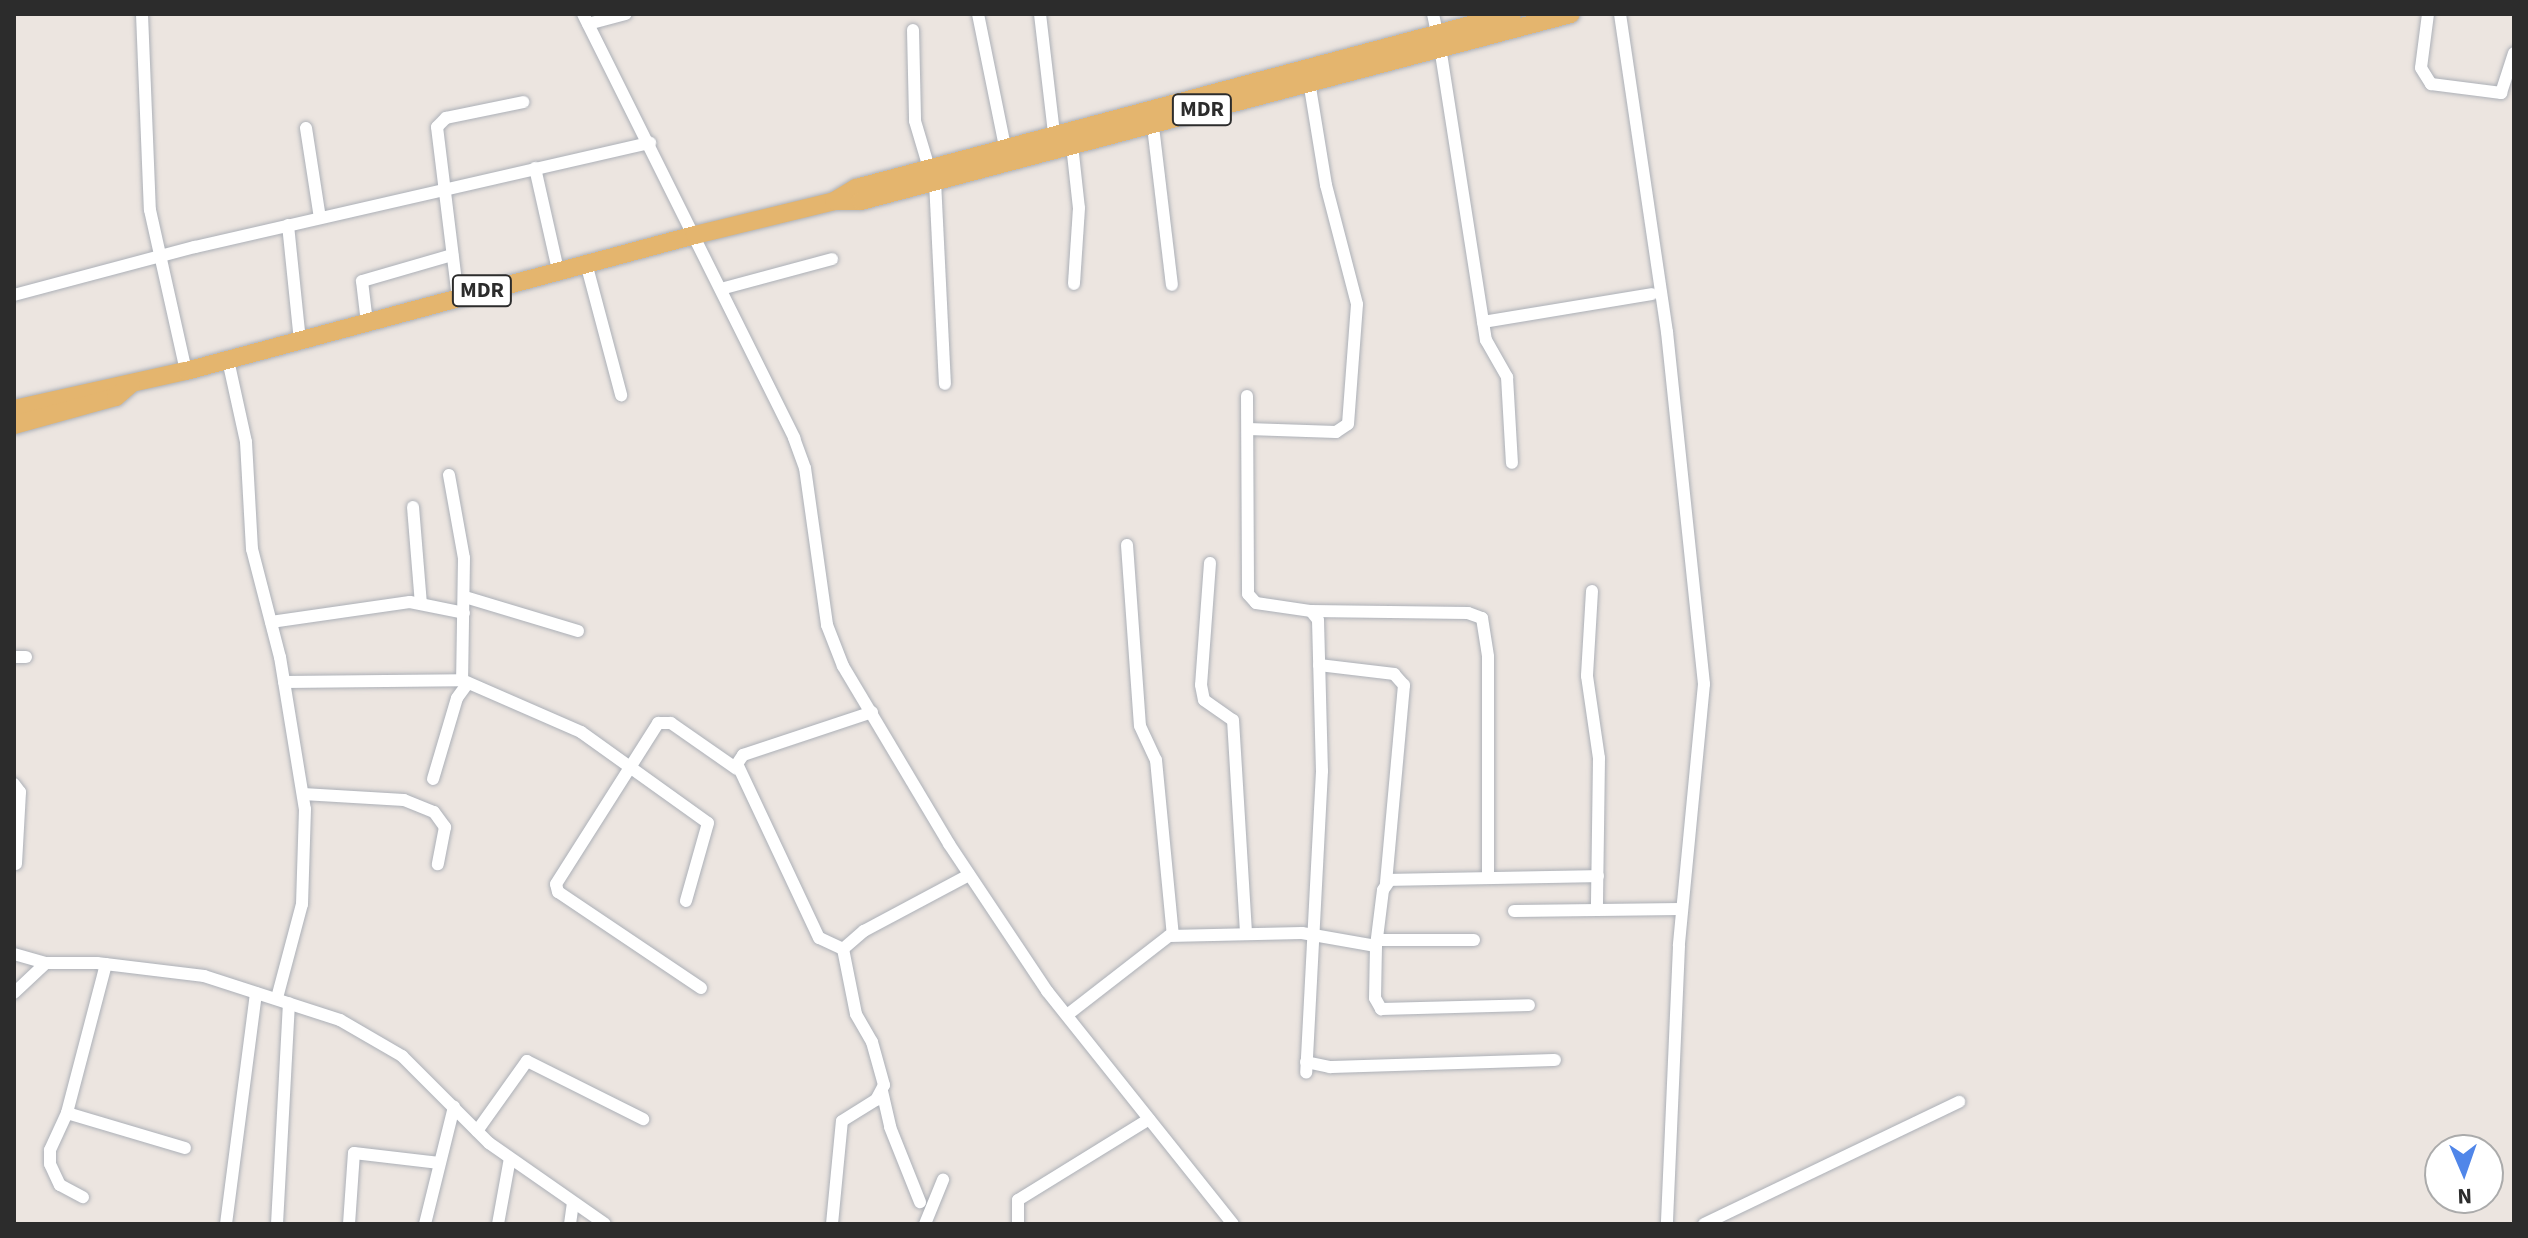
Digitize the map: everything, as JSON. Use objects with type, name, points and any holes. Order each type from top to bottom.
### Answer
[{"type":"main road","name":"MDR","points":[[14,409],[93,388],[131,384],[186,371],[695,235],[834,201],[861,201],[1005,147],[1309,81],[1409,48],[1436,31],[1467,20],[1512,14]]},
{"type":"main road","name":"MDR","points":[[1436,31],[1571,14]]},
{"type":"main road","name":"MDR","points":[[932,174],[1072,145],[1152,115],[1409,48]]},
{"type":"main road","name":"MDR","points":[[14,425],[95,404],[131,384]]},
{"type":"street","points":[[142,14],[150,210],[186,371]]},
{"type":"street","points":[[626,14],[585,19],[650,143],[800,455],[827,625],[843,666],[969,875],[1067,1015],[1233,1224]]},
{"type":"street","points":[[978,14],[1005,147]]},
{"type":"street","points":[[1040,14],[1054,134]]},
{"type":"street","points":[[1620,14],[1669,347],[1703,672],[1681,909],[1667,1224]]},
{"type":"street","points":[[2428,14],[2421,68],[2431,84],[2501,93],[2514,53]]},
{"type":"street","points":[[913,30],[915,121],[932,174],[945,384]]},
{"type":"street","points":[[1436,31],[1486,340],[1507,377],[1512,463]]},
{"type":"street","points":[[1248,429],[1336,432],[1348,424],[1357,304],[1326,185],[1309,81]]},
{"type":"street","points":[[458,298],[436,136],[440,122],[523,102]]},
{"type":"street","points":[[1152,115],[1172,285]]},
{"type":"street","points":[[306,128],[320,218]]},
{"type":"street","points":[[14,295],[288,225],[650,143]]},
{"type":"street","points":[[1072,145],[1079,208],[1074,284]]},
{"type":"street","points":[[535,168],[558,270]]},
{"type":"street","points":[[288,225],[300,341]]},
{"type":"street","points":[[367,323],[362,281],[452,255]]},
{"type":"street","points":[[721,289],[832,259]]},
{"type":"street","points":[[586,263],[621,395]]},
{"type":"street","points":[[1483,322],[1652,294]]},
{"type":"street","points":[[228,360],[246,442],[252,549],[284,682],[303,794],[302,904],[283,1000],[277,1224]]},
{"type":"street","points":[[1247,396],[1248,594],[1256,603],[1311,611],[1468,613],[1482,618],[1488,657],[1488,878]]},
{"type":"street","points":[[433,779],[457,698],[465,682],[465,597],[449,475]]},
{"type":"street","points":[[413,507],[421,604]]},
{"type":"street","points":[[1127,545],[1140,726],[1156,760],[1173,935]]},
{"type":"street","points":[[1210,563],[1201,685],[1204,700],[1233,720],[1246,933]]},
{"type":"street","points":[[1592,591],[1587,676],[1599,758],[1597,910]]},
{"type":"street","points":[[465,597],[578,631]]},
{"type":"street","points":[[271,622],[394,603],[421,604],[464,613]]},
{"type":"street","points":[[1311,611],[1318,620],[1322,771],[1310,933],[1306,1067],[1555,1060]]},
{"type":"street","points":[[1319,665],[1394,674],[1404,685],[1386,884],[1377,943],[1375,998],[1381,1009],[1529,1005]]},
{"type":"street","points":[[284,682],[465,682],[581,732],[629,764],[710,826],[686,901]]},
{"type":"street","points":[[737,769],[743,755],[872,712]]},
{"type":"street","points":[[701,988],[556,887],[629,764],[658,723],[666,721],[737,769],[819,938],[843,949]]},
{"type":"street","points":[[14,784],[20,792],[16,864]]},
{"type":"street","points":[[303,794],[391,799],[434,812],[445,827],[438,864]]},
{"type":"street","points":[[843,949],[864,931],[969,875]]},
{"type":"street","points":[[1386,884],[1598,876]]},
{"type":"street","points":[[1514,911],[1681,909]]},
{"type":"street","points":[[1067,1015],[1156,942],[1173,935],[1310,933],[1377,943],[1474,940]]},
{"type":"street","points":[[843,949],[856,1014],[872,1042],[884,1078],[882,1091],[890,1127],[920,1202]]},
{"type":"street","points":[[14,954],[46,963],[106,964],[204,976],[283,1000],[382,1042],[426,1076],[477,1131],[510,1158],[605,1224]]},
{"type":"street","points":[[14,993],[46,963]]},
{"type":"street","points":[[83,1197],[60,1185],[50,1164],[50,1150],[67,1113],[106,964]]},
{"type":"street","points":[[226,1224],[256,993]]},
{"type":"street","points":[[477,1131],[527,1061],[643,1119]]},
{"type":"street","points":[[832,1224],[842,1121],[882,1091]]},
{"type":"street","points":[[1704,1224],[1959,1102]]},
{"type":"street","points":[[425,1224],[454,1107]]},
{"type":"street","points":[[67,1113],[185,1148]]},
{"type":"street","points":[[1018,1224],[1018,1200],[1149,1119]]},
{"type":"street","points":[[349,1224],[354,1153],[439,1163]]},
{"type":"street","points":[[498,1224],[510,1158]]},
{"type":"street","points":[[925,1224],[943,1180]]},
{"type":"street","points":[[570,1224],[573,1203]]}]
